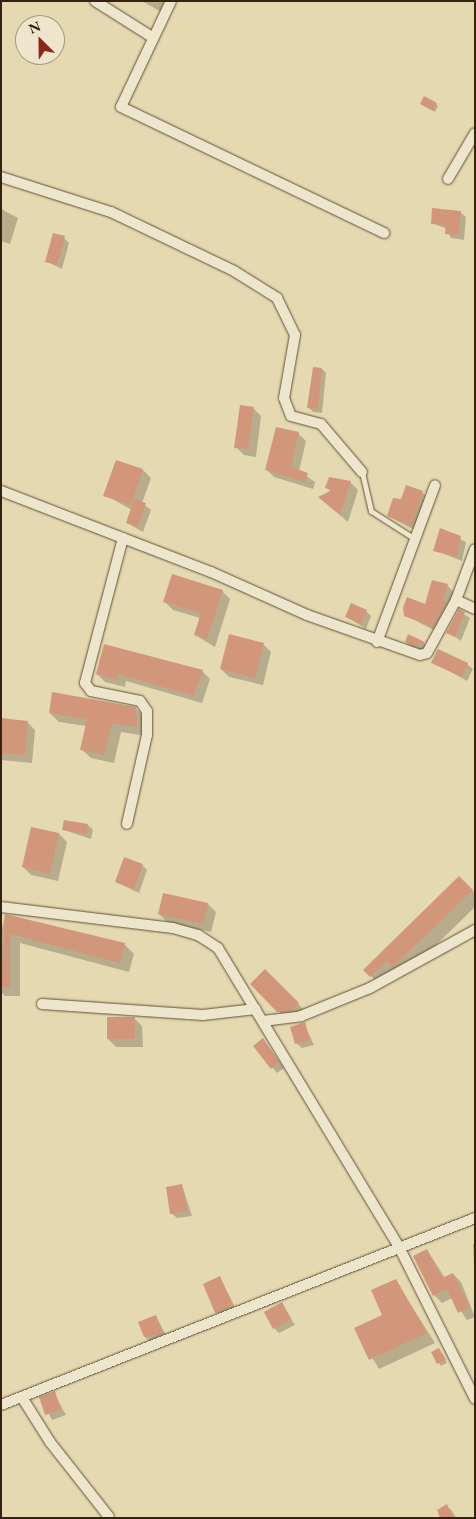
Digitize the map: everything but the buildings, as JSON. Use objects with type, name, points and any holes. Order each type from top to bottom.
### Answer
[{"type":"street","points":[[94,1],[152,37]]},
{"type":"street","points":[[170,1],[121,107],[384,233]]},
{"type":"street","points":[[448,180],[475,133]]},
{"type":"street","points":[[1,177],[111,212],[234,271],[277,298],[295,335],[284,398],[291,416],[320,424],[362,472]]},
{"type":"street","points":[[377,642],[435,485]]},
{"type":"street","points":[[1,491],[123,538],[377,642],[424,656],[456,600],[475,549]]},
{"type":"street","points":[[123,538],[85,683],[90,691],[140,701],[147,711],[145,745],[127,824]]},
{"type":"street","points":[[456,600],[475,609]]},
{"type":"street","points":[[1,907],[139,922],[198,935],[218,948],[399,1247],[475,1399]]},
{"type":"street","points":[[263,1021],[301,1016],[370,988],[475,930]]},
{"type":"street","points":[[42,1004],[203,1015],[256,1009]]},
{"type":"street","points":[[1,1405],[23,1399],[475,1218]]},
{"type":"street","points":[[23,1399],[50,1442],[109,1517]]},
{"type":"lane","points":[[362,472],[371,511],[415,539]]}]
